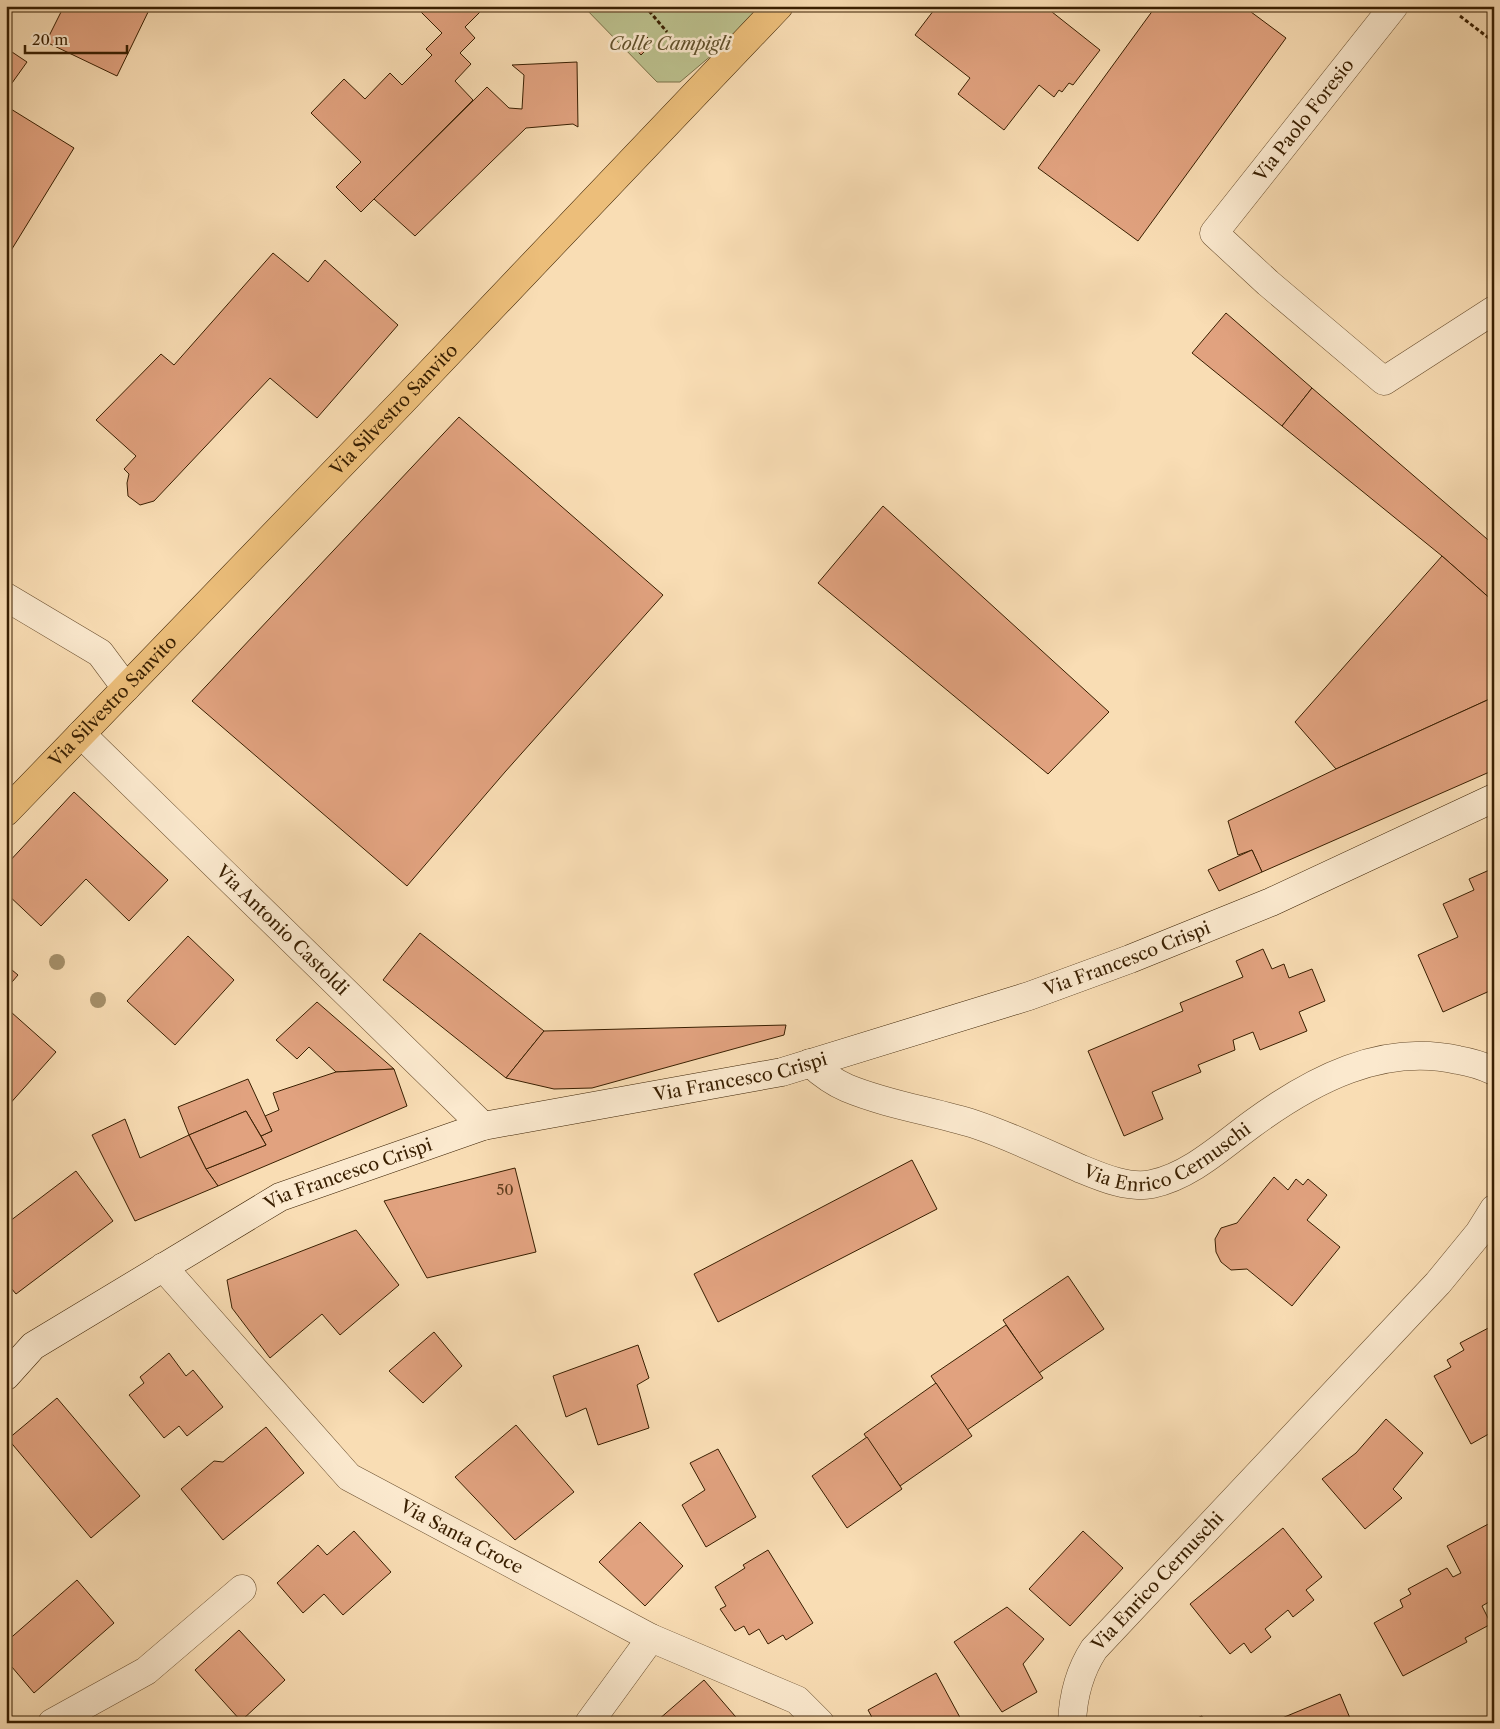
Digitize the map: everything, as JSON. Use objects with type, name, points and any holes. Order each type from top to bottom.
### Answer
[{"type":"main road","name":"Via Silvestro Sanvito","points":[[6,812],[779,6]]},
{"type":"street","name":"Via Paolo Foresio","points":[[1394,6],[1214,233],[1268,283],[1384,381],[1494,310]]},
{"type":"street","points":[[6,597],[100,653],[126,688]]},
{"type":"street","name":"Via Antonio Castoldi","points":[[81,734],[483,1126]]},
{"type":"street","name":"Via Francesco Crispi","points":[[6,1376],[33,1346],[280,1197],[483,1126],[782,1072],[1029,996],[1130,959],[1271,902],[1494,798]]},
{"type":"street","name":"Via Enrico Cernuschi","points":[[810,1063],[826,1077],[846,1088],[879,1099],[977,1125],[1102,1178],[1134,1184],[1150,1184],[1166,1180],[1184,1171],[1271,1110],[1318,1083],[1364,1063],[1397,1056],[1422,1055],[1469,1062],[1494,1071]]},
{"type":"street","name":"Via Enrico Cernuschi","points":[[1072,1723],[1078,1682],[1094,1649],[1438,1283],[1479,1233],[1494,1209]]},
{"type":"street","name":"Via Santa Croce","points":[[163,1267],[349,1477],[651,1638],[797,1700],[820,1723]]},
{"type":"street","points":[[52,1723],[146,1670],[242,1589]]},
{"type":"street","points":[[589,1723],[651,1638]]},
{"type":"path","points":[[645,6],[667,32]]},
{"type":"path","points":[[1460,16],[1493,41]]},
{"type":"green space","name":"Colle Campigli","points":[[583,6],[764,6],[739,32],[680,82],[657,82]]},
{"type":"building","points":[[64,6],[151,6],[117,76],[46,42]]},
{"type":"building","points":[[415,6],[474,6],[480,12],[465,27],[475,38],[460,53],[471,64],[455,81],[473,100],[361,212],[336,187],[361,162],[311,113],[344,79],[365,99],[390,73],[402,85],[432,55],[426,49],[442,33]]},
{"type":"building","points":[[937,6],[1048,6],[1047,8],[1100,50],[1073,85],[1069,83],[1062,92],[1059,90],[1054,97],[1039,85],[1004,130],[958,94],[970,78],[915,35]]},
{"type":"building","points":[[1156,6],[1243,6],[1286,38],[1138,241],[1038,168]]},
{"type":"building","points":[[643,33],[653,43],[641,55],[631,44]]},
{"type":"building","points":[[6,48],[27,62],[7,90],[6,90]]},
{"type":"building","points":[[577,62],[578,127],[573,124],[526,128],[415,236],[374,199],[487,87],[509,108],[522,109],[524,75],[512,65]]},
{"type":"building","points":[[6,106],[74,148],[7,257],[6,257]]},
{"type":"building","points":[[273,253],[308,282],[325,260],[398,325],[317,418],[270,378],[154,501],[140,505],[128,496],[127,483],[129,474],[124,469],[136,456],[96,420],[161,354],[174,365]]},
{"type":"building","points":[[1226,313],[1312,388],[1282,426],[1192,353]]},
{"type":"building","points":[[1312,388],[1494,545],[1494,602],[1442,556],[1282,426]]},
{"type":"building","points":[[459,417],[663,595],[505,772],[407,886],[192,701]]},
{"type":"building","points":[[883,506],[1109,712],[1048,774],[818,583]]},
{"type":"building","points":[[1442,556],[1494,602],[1494,697],[1336,769],[1295,722]]},
{"type":"building","points":[[1494,697],[1494,770],[1262,872],[1252,850],[1238,855],[1228,821]]},
{"type":"building","points":[[74,792],[168,880],[129,921],[86,879],[41,926],[6,893],[6,865]]},
{"type":"building","points":[[1252,850],[1262,872],[1219,891],[1208,870]]},
{"type":"building","points":[[1494,868],[1494,989],[1443,1012],[1418,955],[1458,937],[1443,904],[1474,890],[1469,879]]},
{"type":"building","points":[[420,933],[544,1031],[506,1078],[383,980]]},
{"type":"building","points":[[188,936],[234,980],[175,1045],[127,1001]]},
{"type":"building","points":[[1263,949],[1272,969],[1284,964],[1289,978],[1312,969],[1325,1001],[1299,1012],[1307,1031],[1260,1050],[1253,1032],[1233,1040],[1235,1050],[1198,1065],[1201,1072],[1152,1092],[1163,1119],[1124,1136],[1088,1051],[1183,1011],[1180,1003],[1243,977],[1236,961]]},
{"type":"building","points":[[6,965],[18,975],[6,989]]},
{"type":"building","points":[[317,1002],[394,1069],[336,1072],[309,1047],[297,1059],[276,1040]]},
{"type":"building","points":[[11,1012],[56,1052],[7,1107],[6,1017]]},
{"type":"building","points":[[786,1025],[784,1035],[592,1088],[554,1089],[506,1078],[544,1031]]},
{"type":"building","points":[[394,1069],[407,1106],[218,1186],[206,1169],[266,1145],[261,1136],[272,1131],[265,1116],[279,1110],[273,1093],[336,1072]]},
{"type":"building","points":[[248,1079],[272,1131],[261,1136],[246,1111],[189,1135],[178,1107]]},
{"type":"building","points":[[246,1111],[266,1145],[206,1169],[189,1135]]},
{"type":"building","points":[[125,1119],[140,1158],[189,1135],[206,1169],[218,1186],[135,1221],[92,1135]]},
{"type":"building","points":[[912,1160],[937,1209],[718,1322],[694,1274]]},
{"type":"building","points":[[515,1168],[536,1252],[427,1278],[384,1201]]},
{"type":"building","points":[[76,1171],[113,1221],[16,1294],[6,1282],[6,1224]]},
{"type":"building","points":[[1274,1177],[1288,1190],[1296,1179],[1303,1185],[1308,1179],[1327,1195],[1307,1220],[1340,1247],[1292,1306],[1247,1269],[1231,1270],[1221,1262],[1216,1252],[1215,1239],[1221,1228],[1237,1223]]},
{"type":"building","points":[[356,1230],[399,1285],[340,1335],[322,1314],[270,1358],[232,1308],[227,1280]]},
{"type":"building","points":[[1068,1276],[1104,1329],[1039,1373],[1003,1320]]},
{"type":"building","points":[[1006,1325],[1043,1378],[967,1430],[931,1376]]},
{"type":"building","points":[[1494,1325],[1494,1431],[1471,1444],[1434,1376],[1451,1367],[1447,1360],[1464,1350],[1460,1343]]},
{"type":"building","points":[[434,1332],[462,1366],[423,1403],[389,1371]]},
{"type":"building","points":[[638,1345],[649,1378],[637,1385],[649,1428],[598,1445],[586,1408],[566,1417],[553,1376]]},
{"type":"building","points":[[169,1353],[186,1376],[193,1370],[223,1407],[187,1436],[179,1426],[164,1438],[129,1395],[144,1383],[140,1377]]},
{"type":"building","points":[[936,1383],[972,1436],[900,1486],[864,1434]]},
{"type":"building","points":[[57,1398],[140,1496],[91,1538],[8,1439]]},
{"type":"building","points":[[1386,1419],[1423,1453],[1393,1489],[1402,1498],[1365,1529],[1322,1479],[1356,1453]]},
{"type":"building","points":[[516,1425],[574,1492],[515,1540],[455,1477]]},
{"type":"building","points":[[266,1427],[304,1473],[223,1540],[181,1489],[214,1461],[223,1462]]},
{"type":"building","points":[[867,1437],[902,1489],[847,1528],[812,1476]]},
{"type":"building","points":[[718,1449],[756,1517],[706,1547],[682,1505],[705,1490],[690,1463]]},
{"type":"building","points":[[1494,1521],[1494,1599],[1482,1606],[1491,1624],[1465,1638],[1467,1642],[1403,1676],[1374,1623],[1403,1607],[1400,1600],[1411,1594],[1408,1589],[1447,1568],[1453,1577],[1461,1573],[1447,1546]]},
{"type":"building","points":[[640,1522],[683,1566],[645,1606],[599,1562]]},
{"type":"building","points":[[1283,1528],[1322,1577],[1306,1590],[1314,1600],[1293,1617],[1288,1610],[1265,1629],[1271,1637],[1251,1653],[1244,1643],[1230,1654],[1190,1604]]},
{"type":"building","points":[[354,1531],[391,1572],[343,1615],[324,1594],[303,1613],[277,1583],[318,1545],[327,1555]]},
{"type":"building","points":[[1083,1531],[1123,1568],[1070,1626],[1029,1589]]},
{"type":"building","points":[[768,1550],[813,1623],[786,1640],[783,1635],[768,1644],[759,1629],[749,1635],[744,1626],[735,1631],[720,1609],[726,1606],[715,1587],[745,1568],[743,1565]]},
{"type":"building","points":[[77,1580],[114,1623],[34,1693],[6,1660],[6,1642]]},
{"type":"building","points":[[1007,1607],[1044,1639],[1023,1664],[1037,1692],[1002,1712],[954,1642]]},
{"type":"building","points":[[239,1630],[285,1680],[241,1721],[195,1670]]},
{"type":"building","points":[[936,1673],[963,1723],[875,1723],[868,1710]]},
{"type":"building","points":[[704,1680],[741,1723],[660,1723],[658,1720]]},
{"type":"building","points":[[1340,1694],[1352,1723],[1270,1723]]},
{"type":"building","points":[[1202,1716],[1204,1723],[1185,1723]]}]
